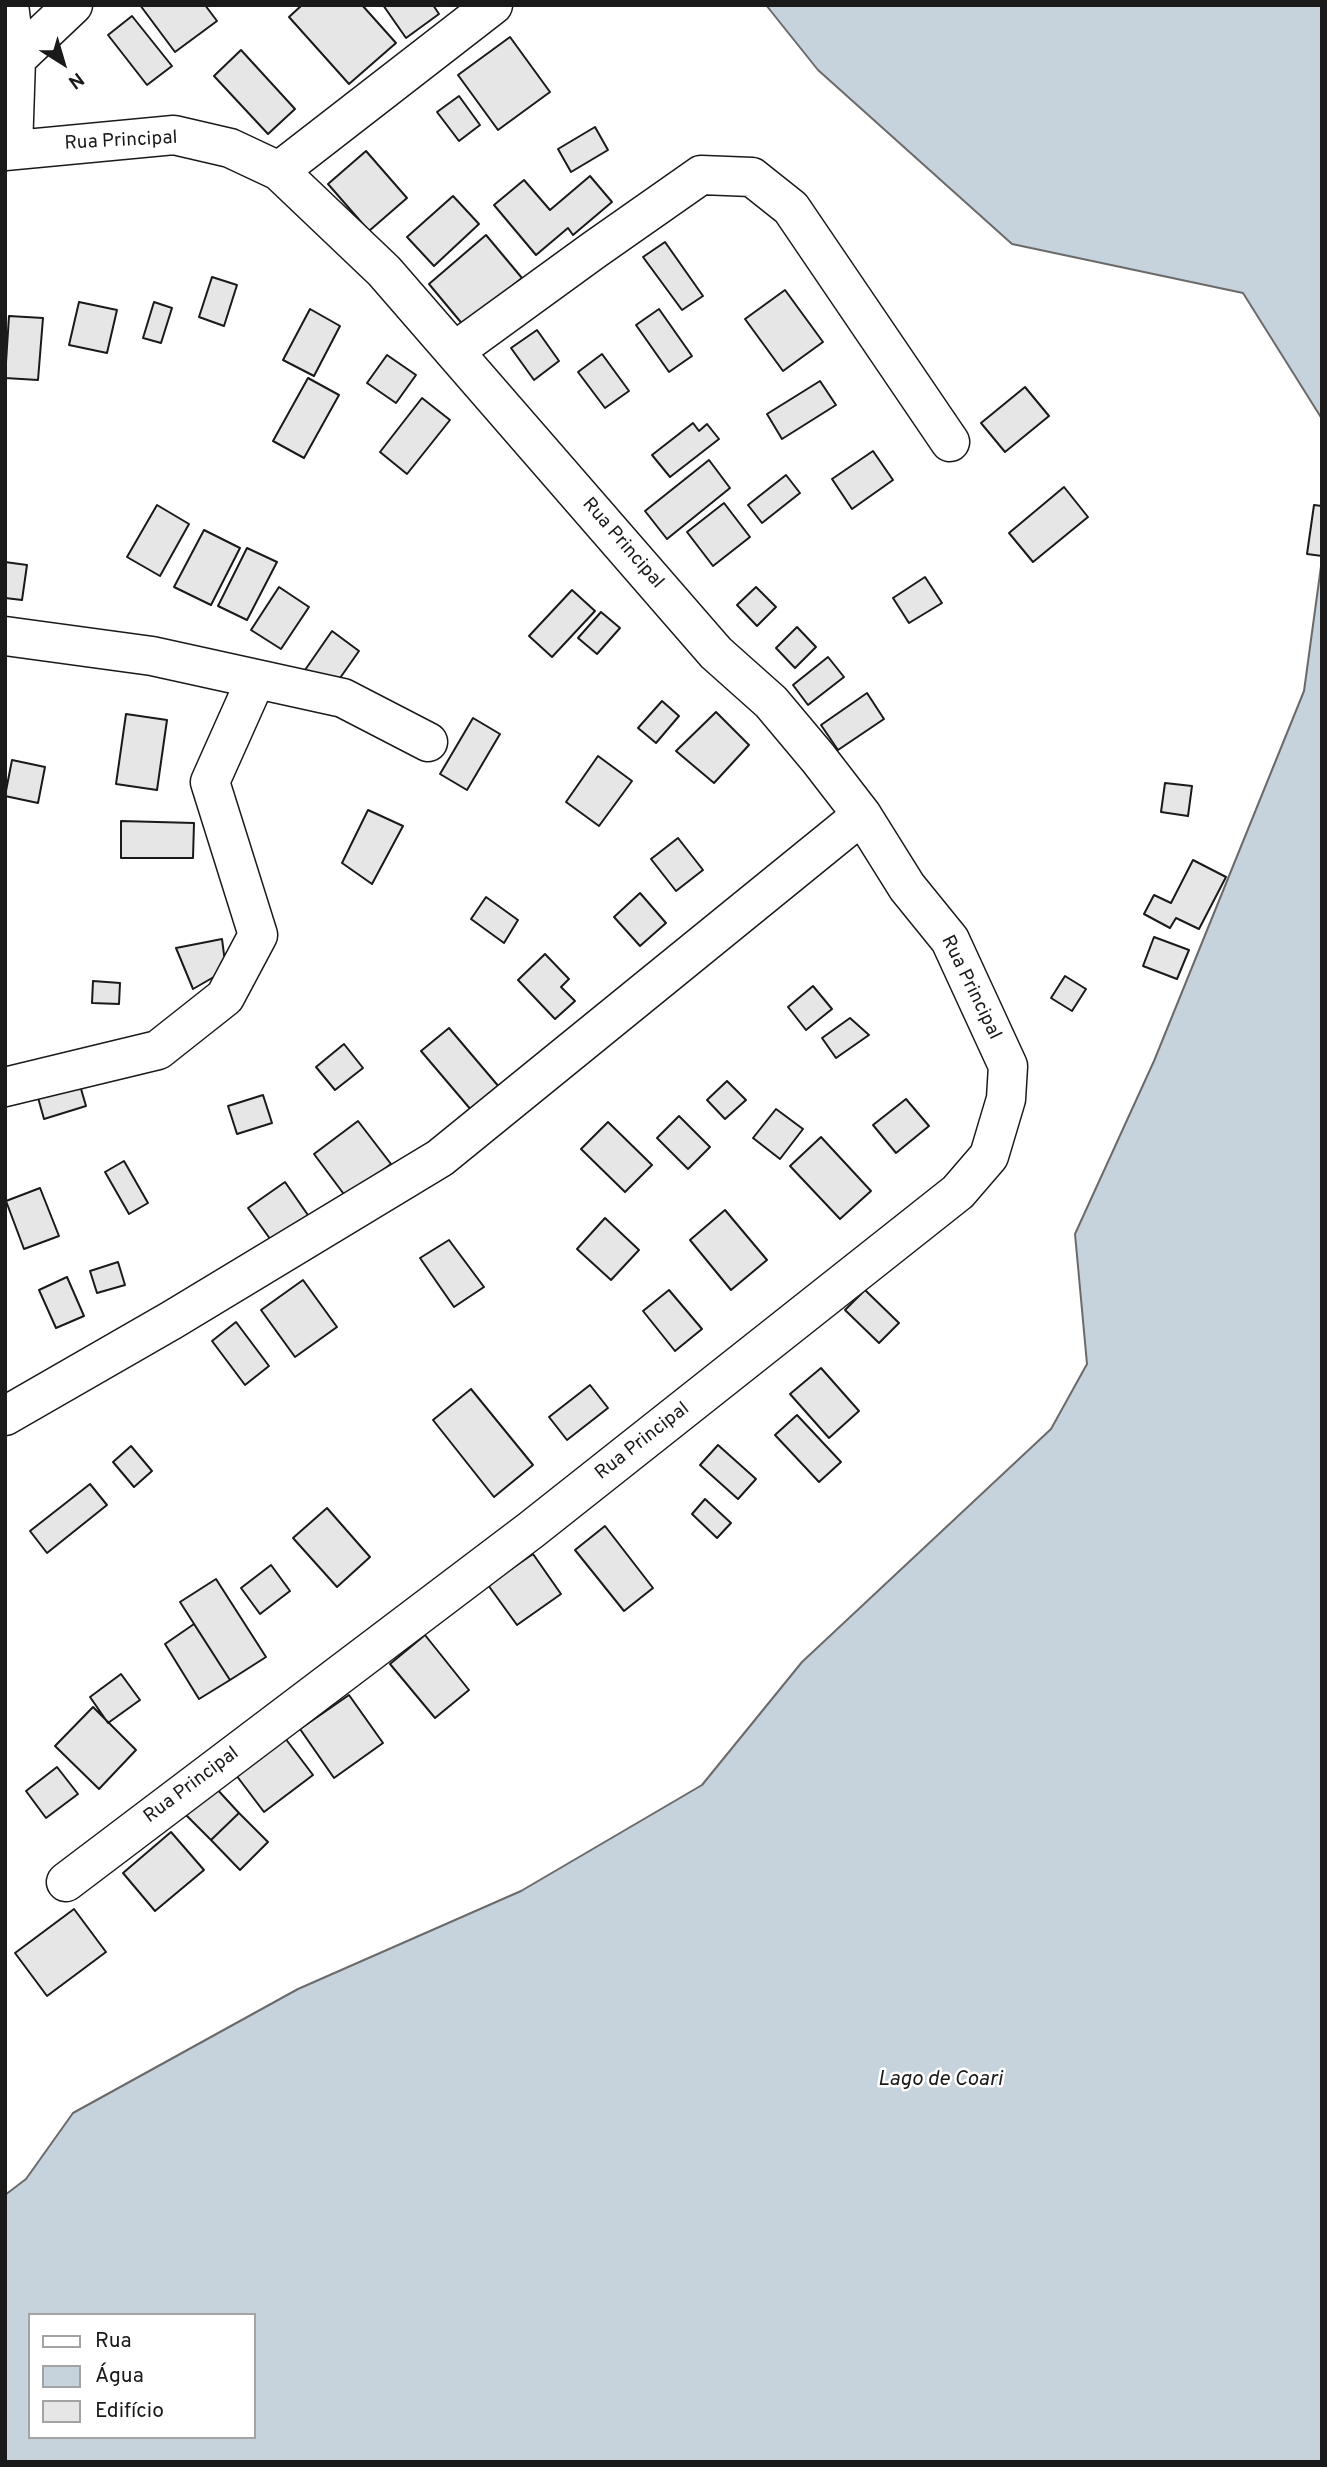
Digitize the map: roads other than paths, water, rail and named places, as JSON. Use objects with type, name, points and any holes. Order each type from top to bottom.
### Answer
[{"type":"street","points":[[9,5],[16,59],[9,150]]},
{"type":"street","points":[[16,59],[74,5]]},
{"type":"street","points":[[279,171],[493,5]]},
{"type":"street","name":"Rua Principal","points":[[9,150],[174,135],[230,148],[279,171],[384,271],[716,653],[771,702],[818,758],[862,815],[907,887],[950,940],[1008,1066],[1006,1099],[989,1156],[958,1192],[531,1531],[66,1882]]},
{"type":"street","points":[[455,351],[701,175],[752,177],[791,208],[950,442]]},
{"type":"street","points":[[5,636],[152,656],[343,698],[428,742]]},
{"type":"street","points":[[5,1087],[158,1050],[225,998],[258,934],[210,782],[256,679]]},
{"type":"street","points":[[5,1416],[172,1320],[440,1158],[862,815]]},
{"type":"water","points":[[766,5],[1322,5],[1322,419],[1243,293],[1012,244],[818,70]]},
{"type":"water","name":"Lago de Coari","points":[[1322,559],[1322,2462],[5,2462],[5,2195],[26,2179],[73,2113],[298,1989],[521,1891],[702,1785],[802,1662],[1051,1429],[1087,1364],[1075,1234],[1154,1061],[1304,691]]}]
